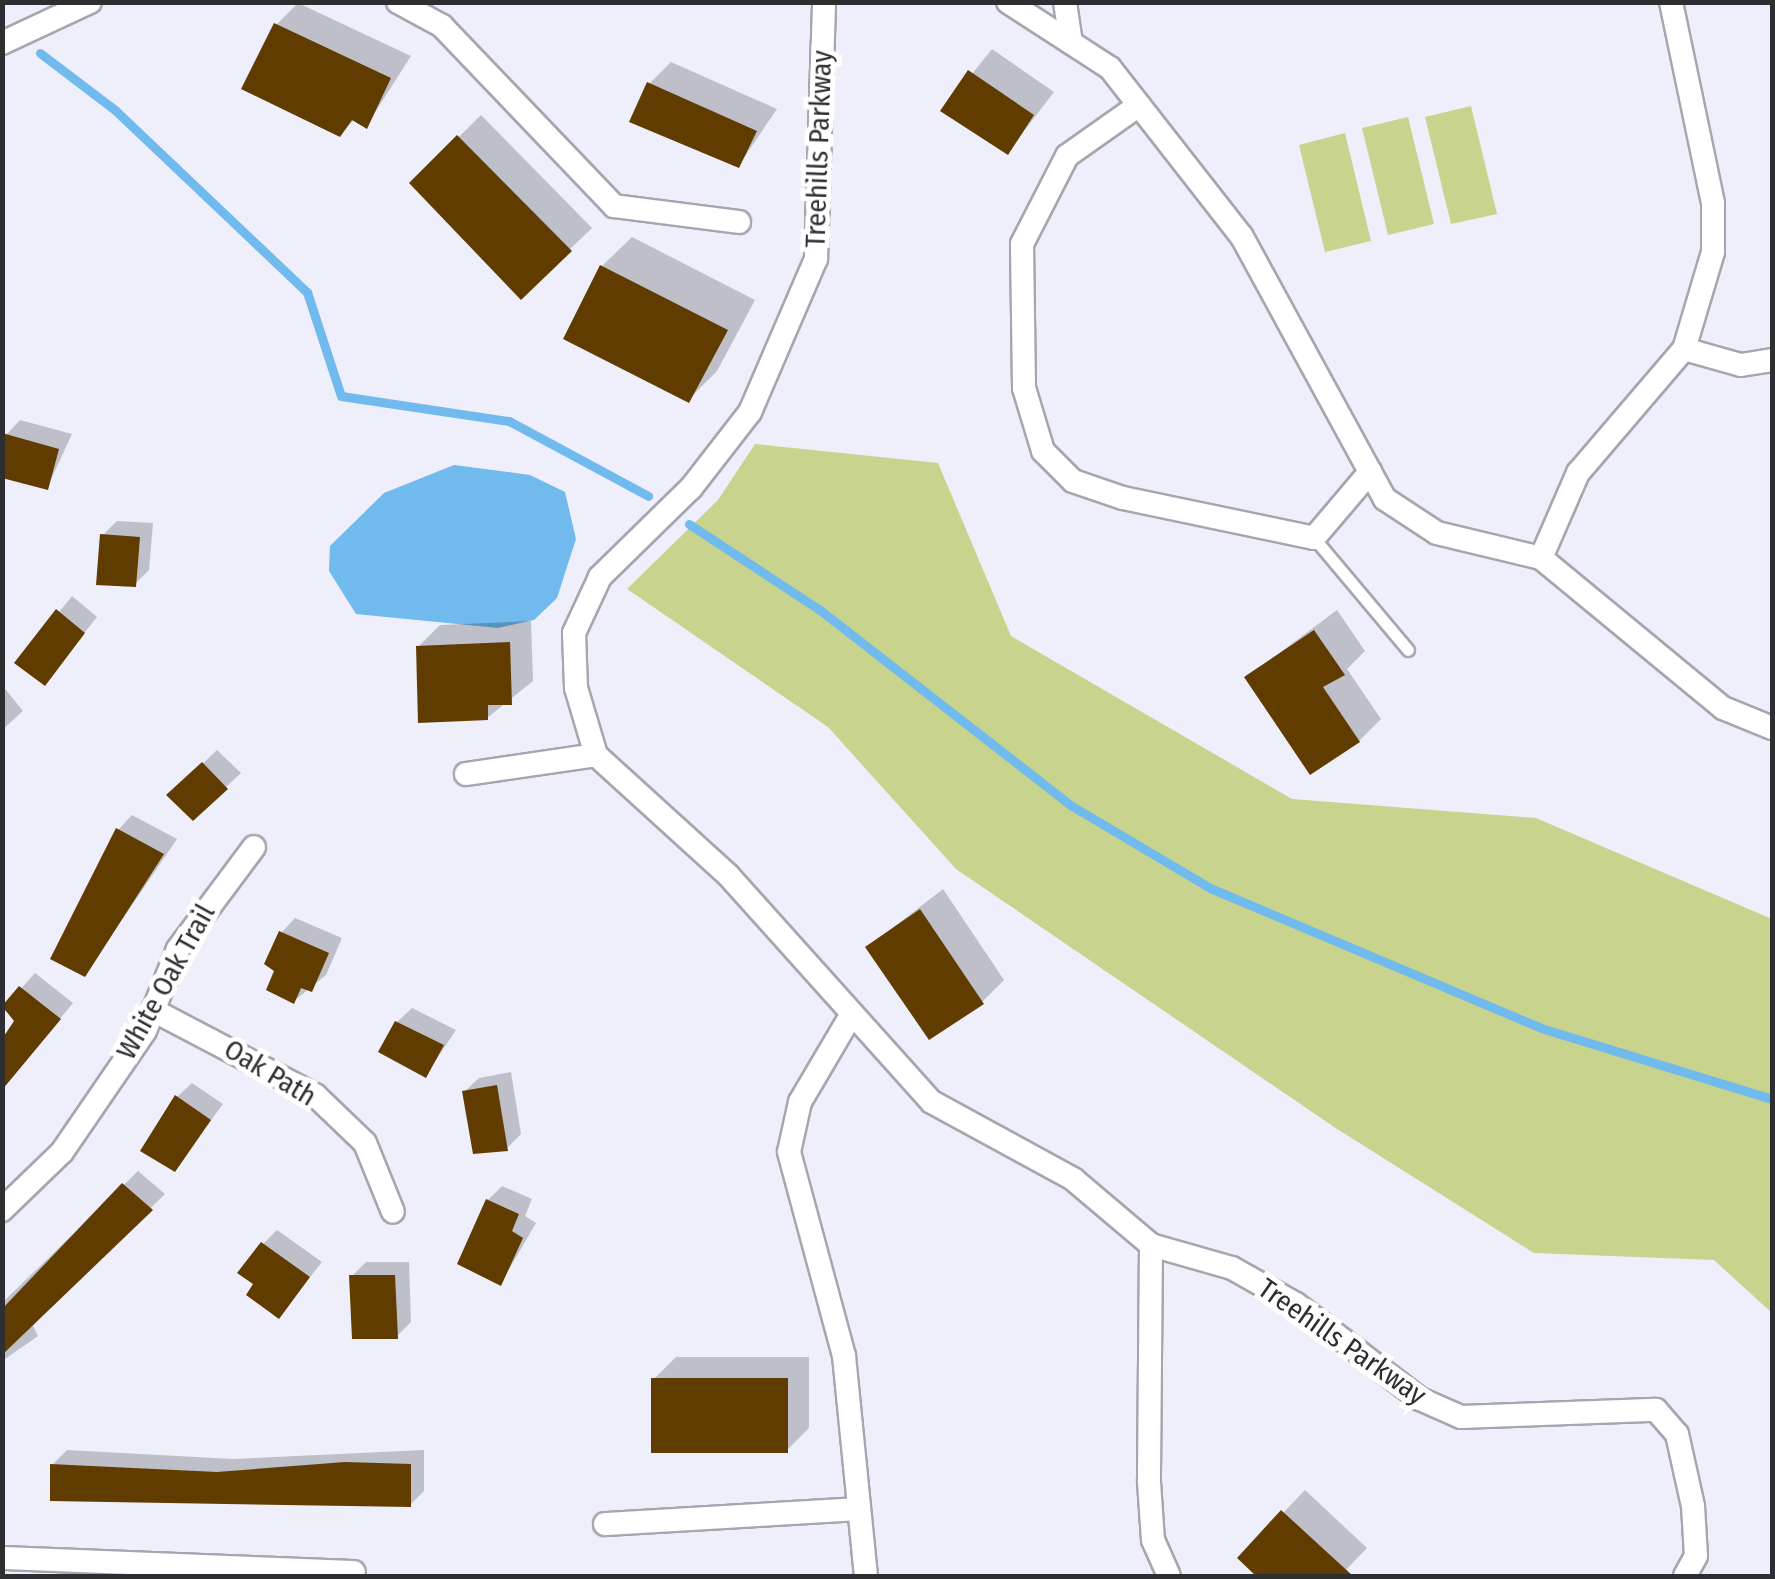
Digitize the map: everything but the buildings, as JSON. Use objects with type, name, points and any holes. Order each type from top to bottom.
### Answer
[{"type":"street","points":[[2,43],[90,2]]},
{"type":"street","points":[[398,2],[442,26],[614,206],[739,222]]},
{"type":"street","name":"Treehills Parkway","points":[[824,2],[816,259],[750,412],[691,488],[600,577],[574,634],[576,688],[596,755],[728,875],[811,960],[850,1017],[932,1102],[1072,1179],[1152,1246],[1232,1268],[1420,1399],[1461,1418],[1656,1410],[1677,1434],[1693,1506],[1696,1556],[1686,1576]]},
{"type":"street","points":[[1008,2],[1110,68],[1242,237],[1385,499],[1437,532],[1541,558],[1723,708],[1772,728]]},
{"type":"street","points":[[1066,2],[1071,42]]},
{"type":"street","points":[[1541,558],[1578,473],[1684,349],[1713,252],[1713,203],[1671,2]]},
{"type":"street","points":[[1139,105],[1067,156],[1022,244],[1024,388],[1042,451],[1072,482],[1123,498],[1314,538],[1370,472]]},
{"type":"street","points":[[1684,349],[1742,366],[1772,360]]},
{"type":"street","points":[[466,774],[596,755]]},
{"type":"street","name":"White Oak Trail","points":[[2,1210],[62,1152],[153,1010],[178,949],[254,847]]},
{"type":"street","name":"Oak Path","points":[[153,1010],[315,1096],[365,1143],[393,1212]]},
{"type":"street","points":[[850,1017],[800,1102],[789,1152],[839,1326],[866,1576]]},
{"type":"street","points":[[1152,1246],[1149,1482],[1153,1540],[1169,1576]]},
{"type":"street","points":[[605,1524],[857,1509]]},
{"type":"street","points":[[2,1558],[354,1572]]},
{"type":"lane","points":[[1314,538],[1408,650]]},
{"type":"green space","points":[[1471,106],[1497,214],[1451,224],[1425,117]]},
{"type":"green space","points":[[1408,117],[1434,224],[1388,235],[1362,128]]},
{"type":"green space","points":[[1345,133],[1371,241],[1325,252],[1299,145]]},
{"type":"green space","points":[[755,444],[938,463],[1011,636],[1292,799],[1536,818],[1772,919],[1772,1313],[1714,1260],[1534,1253],[1334,1127],[956,869],[828,727],[627,589],[718,500]]},
{"type":"water","points":[[454,465],[530,475],[565,492],[576,539],[557,598],[534,620],[498,628],[356,614],[329,571],[330,546],[384,493]]},
{"type":"waterway","points":[[40,53],[115,110],[307,292],[341,396],[509,421],[648,496]]},
{"type":"waterway","points":[[689,524],[820,610],[1072,806],[1210,888],[1541,1028],[1772,1099]]}]
